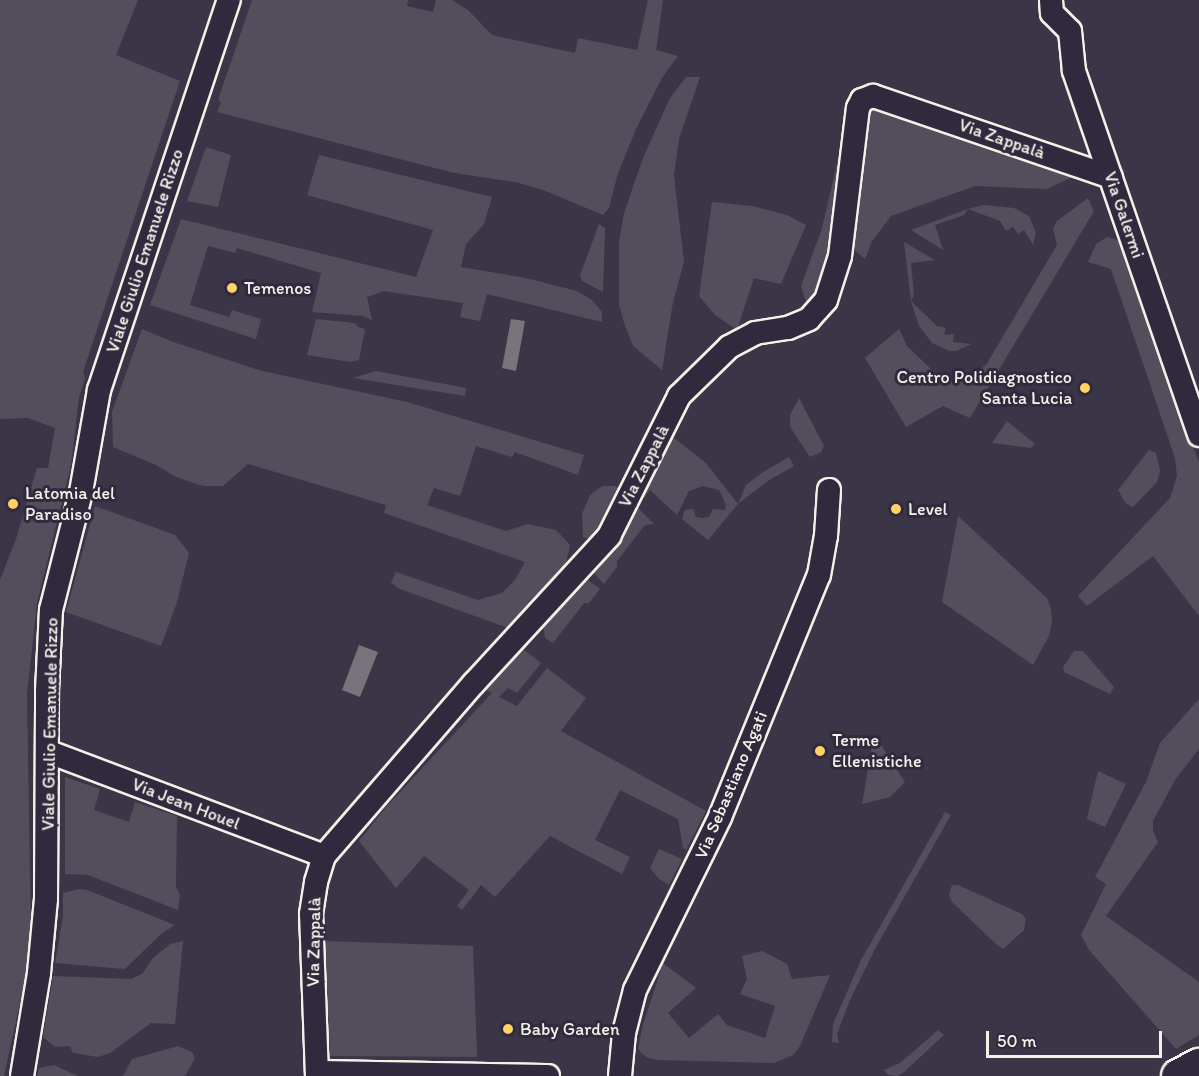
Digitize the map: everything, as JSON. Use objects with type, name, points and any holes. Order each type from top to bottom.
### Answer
[{"type":"main road","points":[[1178,1076],[1199,1065]]},
{"type":"street","name":"Viale Giulio Emanuele Rizzo","points":[[22,1076],[44,930],[49,860],[47,692],[51,610],[81,492],[99,390],[229,0]]},
{"type":"street","name":"Via Galermi","points":[[1051,0],[1052,13],[1070,31],[1074,71],[1199,435]]},
{"type":"street","name":"Via Zappalà","points":[[317,1074],[311,914],[316,882],[324,856],[344,830],[474,683],[609,536],[679,396],[729,347],[755,333],[788,328],[809,319],[826,300],[840,256],[858,108],[862,100],[873,96],[1111,177]]},
{"type":"street","name":"Via Sebastiano Agati","points":[[620,1076],[624,1034],[635,990],[720,817],[819,575],[826,536],[829,490]]},
{"type":"street","name":"Via Jean Houel","points":[[49,752],[324,856]]},
{"type":"street","points":[[317,1074],[548,1076]]},
{"type":"shaded area","points":[[0,0],[138,0],[116,55],[180,81],[83,372],[85,378],[79,397],[71,465],[37,603],[27,694],[31,936],[28,966],[4,1076],[0,1076],[0,580],[16,539],[37,468],[48,468],[55,428],[28,418],[0,419]]},
{"type":"shaded area","points":[[252,0],[408,0],[407,6],[433,12],[436,0],[452,0],[468,10],[492,35],[575,53],[578,38],[637,50],[648,0],[663,0],[656,50],[678,56],[662,78],[637,127],[618,173],[609,208],[603,215],[543,190],[515,182],[454,173],[217,112],[221,103],[218,100]]},
{"type":"shaded area","points":[[686,77],[700,77],[679,139],[674,175],[684,262],[673,302],[662,370],[633,346],[624,323],[619,304],[619,242],[624,213],[643,158],[670,98]]},
{"type":"shaded area","points":[[869,104],[1077,175],[1047,189],[975,186],[891,216],[872,241],[865,259],[847,244]]},
{"type":"shaded area","points":[[206,147],[231,155],[218,207],[187,201]]},
{"type":"shaded area","points":[[840,151],[847,156],[833,251],[820,299],[809,311],[801,286],[822,228]]},
{"type":"shaded area","points":[[319,155],[492,197],[484,224],[466,244],[461,267],[526,278],[577,291],[592,300],[602,312],[602,322],[487,294],[480,321],[460,317],[463,303],[384,291],[367,297],[372,320],[363,316],[312,312],[321,273],[237,248],[235,253],[208,246],[190,305],[229,317],[232,310],[261,319],[256,339],[150,305],[181,219],[416,277],[433,230],[307,195]]},
{"type":"shaded area","points":[[1088,198],[1094,211],[970,418],[943,406],[906,427],[865,358],[899,329],[907,346],[934,372],[957,378],[977,372],[986,365],[1057,245],[1053,229],[1057,221]]},
{"type":"shaded area","points":[[712,202],[752,206],[787,215],[806,225],[781,284],[754,278],[737,330],[715,315],[699,296]]},
{"type":"shaded area","points":[[984,205],[1014,208],[1029,216],[1036,233],[1033,245],[1024,230],[1018,234],[1013,227],[1006,231],[1000,221],[968,209]]},
{"type":"shaded area","points":[[968,209],[964,215],[935,225],[943,250],[911,230]]},
{"type":"shaded area","points":[[599,224],[605,228],[603,292],[582,281],[580,275]]},
{"type":"shaded area","points":[[1107,237],[1121,241],[1173,396],[1199,462],[1199,616],[1153,556],[1087,606],[1078,596],[1170,498],[1177,476],[1175,458],[1111,269],[1088,262],[1096,244]]},
{"type":"shaded area","points":[[904,242],[935,260],[911,263],[914,295],[911,301]]},
{"type":"shaded area","points":[[911,301],[937,326],[946,328],[944,335],[954,334],[953,342],[972,344],[956,351],[949,351],[932,343],[919,326]]},
{"type":"shaded area","points":[[316,319],[355,323],[358,327],[365,329],[359,360],[350,362],[307,355]]},
{"type":"shaded area","points":[[511,319],[525,321],[516,371],[502,368]]},
{"type":"shaded area","points":[[142,329],[173,342],[262,371],[407,402],[584,455],[578,475],[515,452],[512,457],[476,446],[460,496],[434,488],[427,505],[506,531],[528,524],[556,530],[570,545],[564,572],[511,629],[400,589],[391,583],[396,572],[478,600],[502,593],[515,580],[525,562],[384,513],[386,505],[248,464],[223,486],[203,486],[176,477],[156,465],[113,447],[112,412]]},
{"type":"shaded area","points":[[376,371],[466,388],[465,396],[353,378]]},
{"type":"shaded area","points":[[799,398],[824,446],[821,452],[810,457],[790,427],[790,415]]},
{"type":"shaded area","points":[[1007,421],[1035,444],[1031,448],[992,443]]},
{"type":"shaded area","points":[[670,435],[706,463],[738,504],[708,540],[682,519],[685,510],[693,509],[696,517],[702,518],[709,517],[713,509],[725,510],[726,505],[719,490],[703,486],[689,491],[677,515],[650,490],[644,498],[641,486]]},
{"type":"shaded area","points":[[1149,450],[1156,453],[1160,471],[1157,482],[1133,507],[1126,504],[1118,490]]},
{"type":"shaded area","points":[[789,457],[794,466],[769,480],[738,504],[746,485]]},
{"type":"shaded area","points":[[602,486],[615,486],[624,490],[609,522],[590,539],[583,537],[582,514],[590,495]]},
{"type":"shaded area","points":[[95,506],[175,535],[189,553],[177,602],[161,646],[66,612]]},
{"type":"shaded area","points":[[638,508],[654,524],[645,525],[617,561],[617,567],[604,584],[591,570],[629,511]]},
{"type":"shaded area","points":[[958,516],[1047,598],[1052,622],[1049,636],[1033,665],[942,602]]},
{"type":"shaded area","points":[[584,577],[600,589],[589,603],[584,603],[553,643],[545,638],[544,630],[538,625]]},
{"type":"shaded area","points":[[359,645],[378,652],[360,697],[342,690]]},
{"type":"shaded area","points":[[517,649],[523,649],[541,663],[517,693],[508,688],[499,697],[517,706],[547,668],[586,698],[561,731],[706,811],[686,850],[683,848],[678,819],[620,790],[595,840],[630,857],[622,874],[550,836],[495,897],[481,885],[462,910],[457,906],[469,890],[424,856],[396,888],[359,841],[387,806],[492,693],[482,688]]},
{"type":"shaded area","points":[[1074,651],[1083,651],[1114,687],[1110,694],[1064,672],[1063,667]]},
{"type":"shaded area","points":[[1199,699],[1199,749],[1175,780],[1153,821],[1153,831],[1158,842],[1106,916],[1199,982],[1199,1035],[1176,1049],[1089,950],[1081,935],[1106,884],[1095,877],[1146,782],[1160,743]]},
{"type":"shaded area","points":[[874,734],[905,782],[890,797],[862,804]]},
{"type":"shaded area","points":[[1098,771],[1126,784],[1105,827],[1087,819]]},
{"type":"shaded area","points":[[65,777],[100,789],[94,810],[129,822],[135,802],[177,816],[176,887],[180,895],[178,910],[88,875],[65,874]]},
{"type":"shaded area","points":[[945,812],[951,815],[876,947],[850,1000],[837,1034],[839,1043],[832,1042],[833,1024],[861,960]]},
{"type":"shaded area","points":[[659,849],[682,859],[669,885],[659,879],[650,868]]},
{"type":"shaded area","points":[[952,885],[958,885],[1022,914],[1026,919],[1024,930],[1003,949],[952,902],[949,895]]},
{"type":"shaded area","points":[[79,889],[87,890],[175,925],[161,934],[125,969],[55,963],[63,916],[63,893]]},
{"type":"shaded area","points":[[183,941],[175,1024],[151,1023],[110,1053],[98,1057],[73,1053],[70,1046],[55,1047],[43,1037],[53,976],[131,979],[142,974],[153,958],[170,944]]},
{"type":"shaded area","points":[[325,941],[473,946],[477,1057],[330,1056]]},
{"type":"shaded area","points":[[762,951],[787,964],[792,979],[830,975],[800,1046],[793,1055],[774,1063],[658,1060],[648,1058],[641,1053],[638,1048],[643,1025],[663,963],[696,988],[668,1013],[689,1038],[718,1014],[727,1025],[765,1038],[775,1006],[740,994],[747,979],[742,956]]},
{"type":"shaded area","points":[[938,1030],[944,1035],[904,1072],[898,1076],[888,1075],[884,1070],[900,1063]]},
{"type":"shaded area","points":[[178,1046],[192,1052],[195,1058],[185,1076],[123,1076],[132,1059]]},
{"type":"shaded area","points":[[54,1065],[78,1076],[37,1076],[39,1068]]},
{"type":"place","name":"Temenos","points":[[232,288]]},
{"type":"place","name":"Centro Polidiagnostico Santa Lucia","points":[[1085,388]]},
{"type":"place","name":"Latomia del Paradiso","points":[[13,504]]},
{"type":"place","name":"Level","points":[[896,509]]},
{"type":"place","name":"Terme Ellenistiche","points":[[820,751]]},
{"type":"place","name":"Baby Garden","points":[[508,1029]]}]
